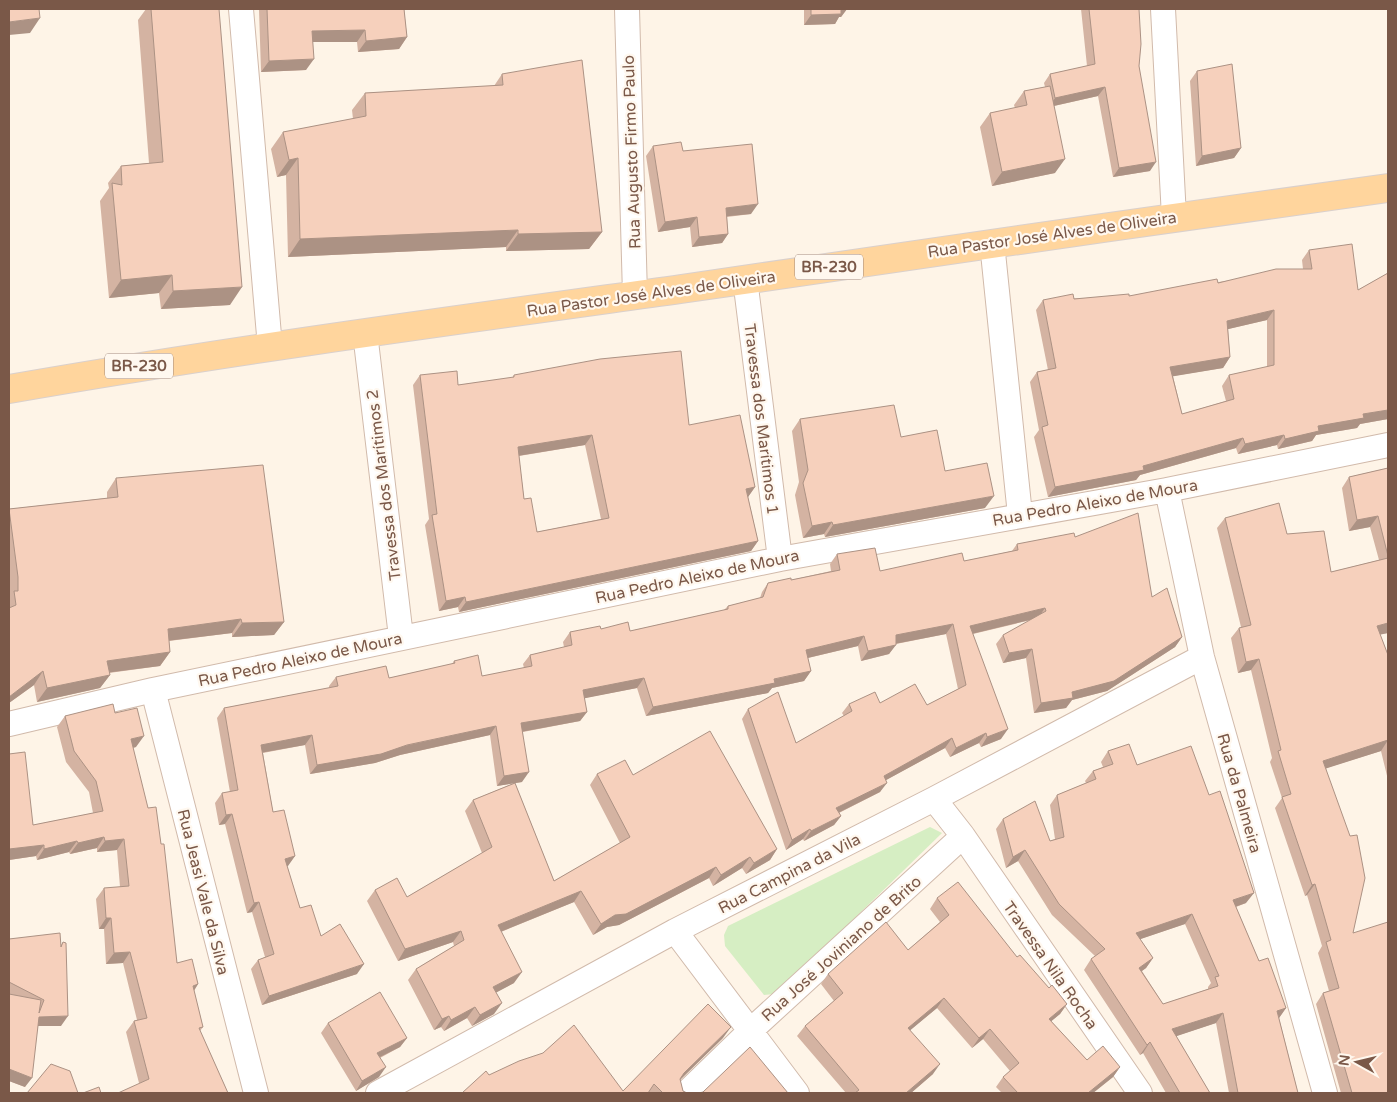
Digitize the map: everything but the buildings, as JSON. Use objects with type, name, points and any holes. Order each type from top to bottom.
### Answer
[{"type":"main road","name":"Rua Pastor José Alves de Oliveira","points":[[270,347],[1388,188]]},
{"type":"main road","name":"BR-230","points":[[9,389],[270,347]]},
{"type":"street","points":[[241,9],[270,347]]},
{"type":"street","name":"Rua Augusto Firmo Paulo","points":[[627,9],[635,295]]},
{"type":"street","points":[[1163,9],[1174,217]]},
{"type":"street","points":[[992,243],[1020,515]]},
{"type":"street","name":"Travessa dos Marítimos 1","points":[[745,280],[780,559]]},
{"type":"street","name":"Travessa dos Marítimos 2","points":[[365,333],[402,637]]},
{"type":"street","name":"Rua Pedro Aleixo de Moura","points":[[9,724],[153,690],[780,559],[1167,490],[1388,445]]},
{"type":"street","name":"Rua da Palmeira","points":[[1167,490],[1202,657],[1325,1093]]},
{"type":"street","name":"Rua Campina da Vila","points":[[378,1093],[675,932],[934,799],[1202,657]]},
{"type":"street","name":"Rua Jeasi Vale da Silva","points":[[153,690],[256,1093]]},
{"type":"street","points":[[934,799],[963,836]]},
{"type":"street","name":"Rua José Joviniano de Brito","points":[[686,1093],[750,1031],[963,836]]},
{"type":"street","name":"Travessa Nila Rocha","points":[[963,836],[1140,1093]]},
{"type":"street","points":[[675,932],[797,1093]]},
{"type":"green space","points":[[930,827],[942,833],[784,987],[774,994],[764,995],[725,946],[724,935],[728,926]]}]
